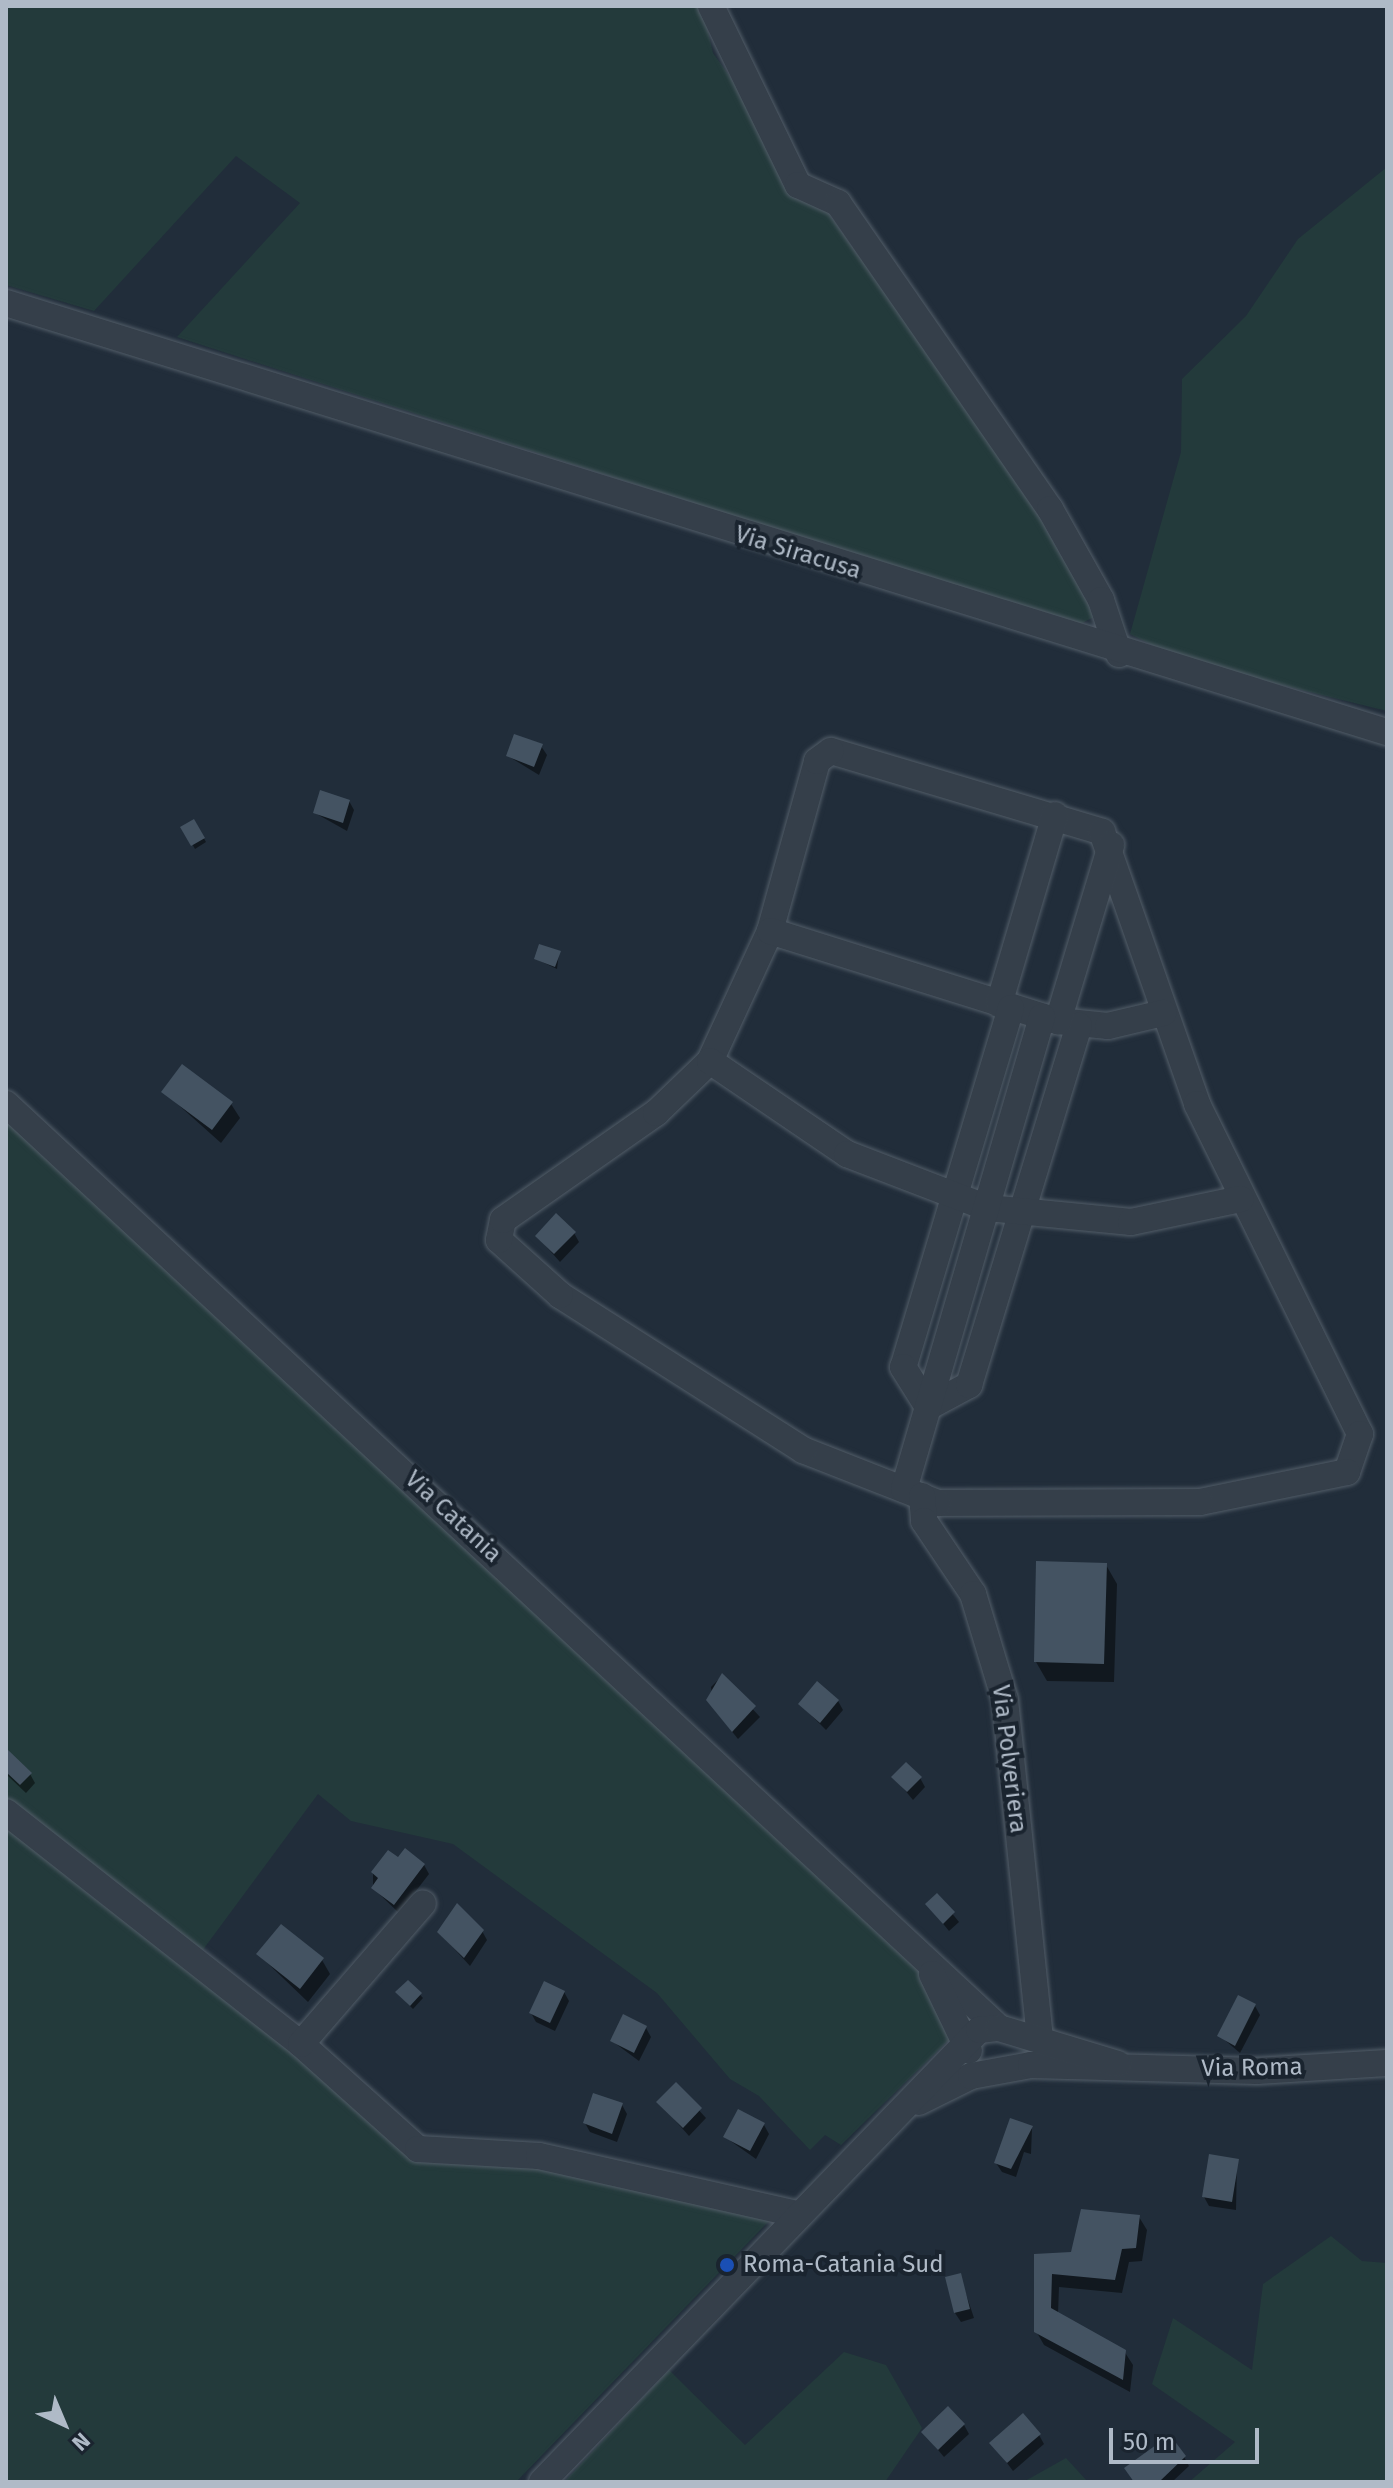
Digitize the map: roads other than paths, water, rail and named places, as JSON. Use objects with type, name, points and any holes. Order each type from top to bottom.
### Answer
[{"type":"street","points":[[711,6],[798,185],[838,203],[1050,509],[1101,600],[1119,654]]},
{"type":"street","name":"Via Siracusa","points":[[6,303],[1119,654],[1387,732]]},
{"type":"street","points":[[831,751],[1055,815],[1093,826],[1111,845],[1163,1013],[1241,1199],[1360,1434],[1347,1472],[1200,1502],[938,1503],[803,1450],[560,1295],[499,1240],[503,1220],[656,1113],[710,1061],[770,931],[817,761],[831,751]]},
{"type":"street","points":[[928,1407],[903,1367],[954,1199],[1055,815]]},
{"type":"street","points":[[928,1407],[969,1385],[1021,1213],[1060,1021],[1111,845]]},
{"type":"street","points":[[770,931],[1060,1021],[1163,1013]]},
{"type":"street","points":[[913,1493],[928,1407],[988,1208],[1060,1021]]},
{"type":"street","points":[[710,1061],[847,1154],[954,1199],[988,1208],[1131,1222],[1241,1199]]},
{"type":"street","name":"Via Catania","points":[[6,1104],[900,1929]]},
{"type":"street","name":"Via Polveriera","points":[[913,1493],[924,1521],[973,1594],[1005,1700],[1040,2040]]},
{"type":"street","points":[[6,1812],[301,2044],[418,2149],[539,2156],[797,2214]]},
{"type":"street","points":[[301,2044],[423,1903]]},
{"type":"street","points":[[862,2146],[926,2096],[991,2071],[1011,2058],[982,2038],[900,1929]]},
{"type":"street","points":[[900,1929],[982,2038],[991,2071]]},
{"type":"street","points":[[542,2482],[862,2146],[982,2038],[1040,2040],[1118,2064]]},
{"type":"street","name":"Via Roma","points":[[1118,2064],[1257,2071],[1387,2063]]},
{"type":"street","points":[[991,2071],[1118,2064]]},
{"type":"place","name":"Roma-Catania Sud","points":[[727,2265]]}]
